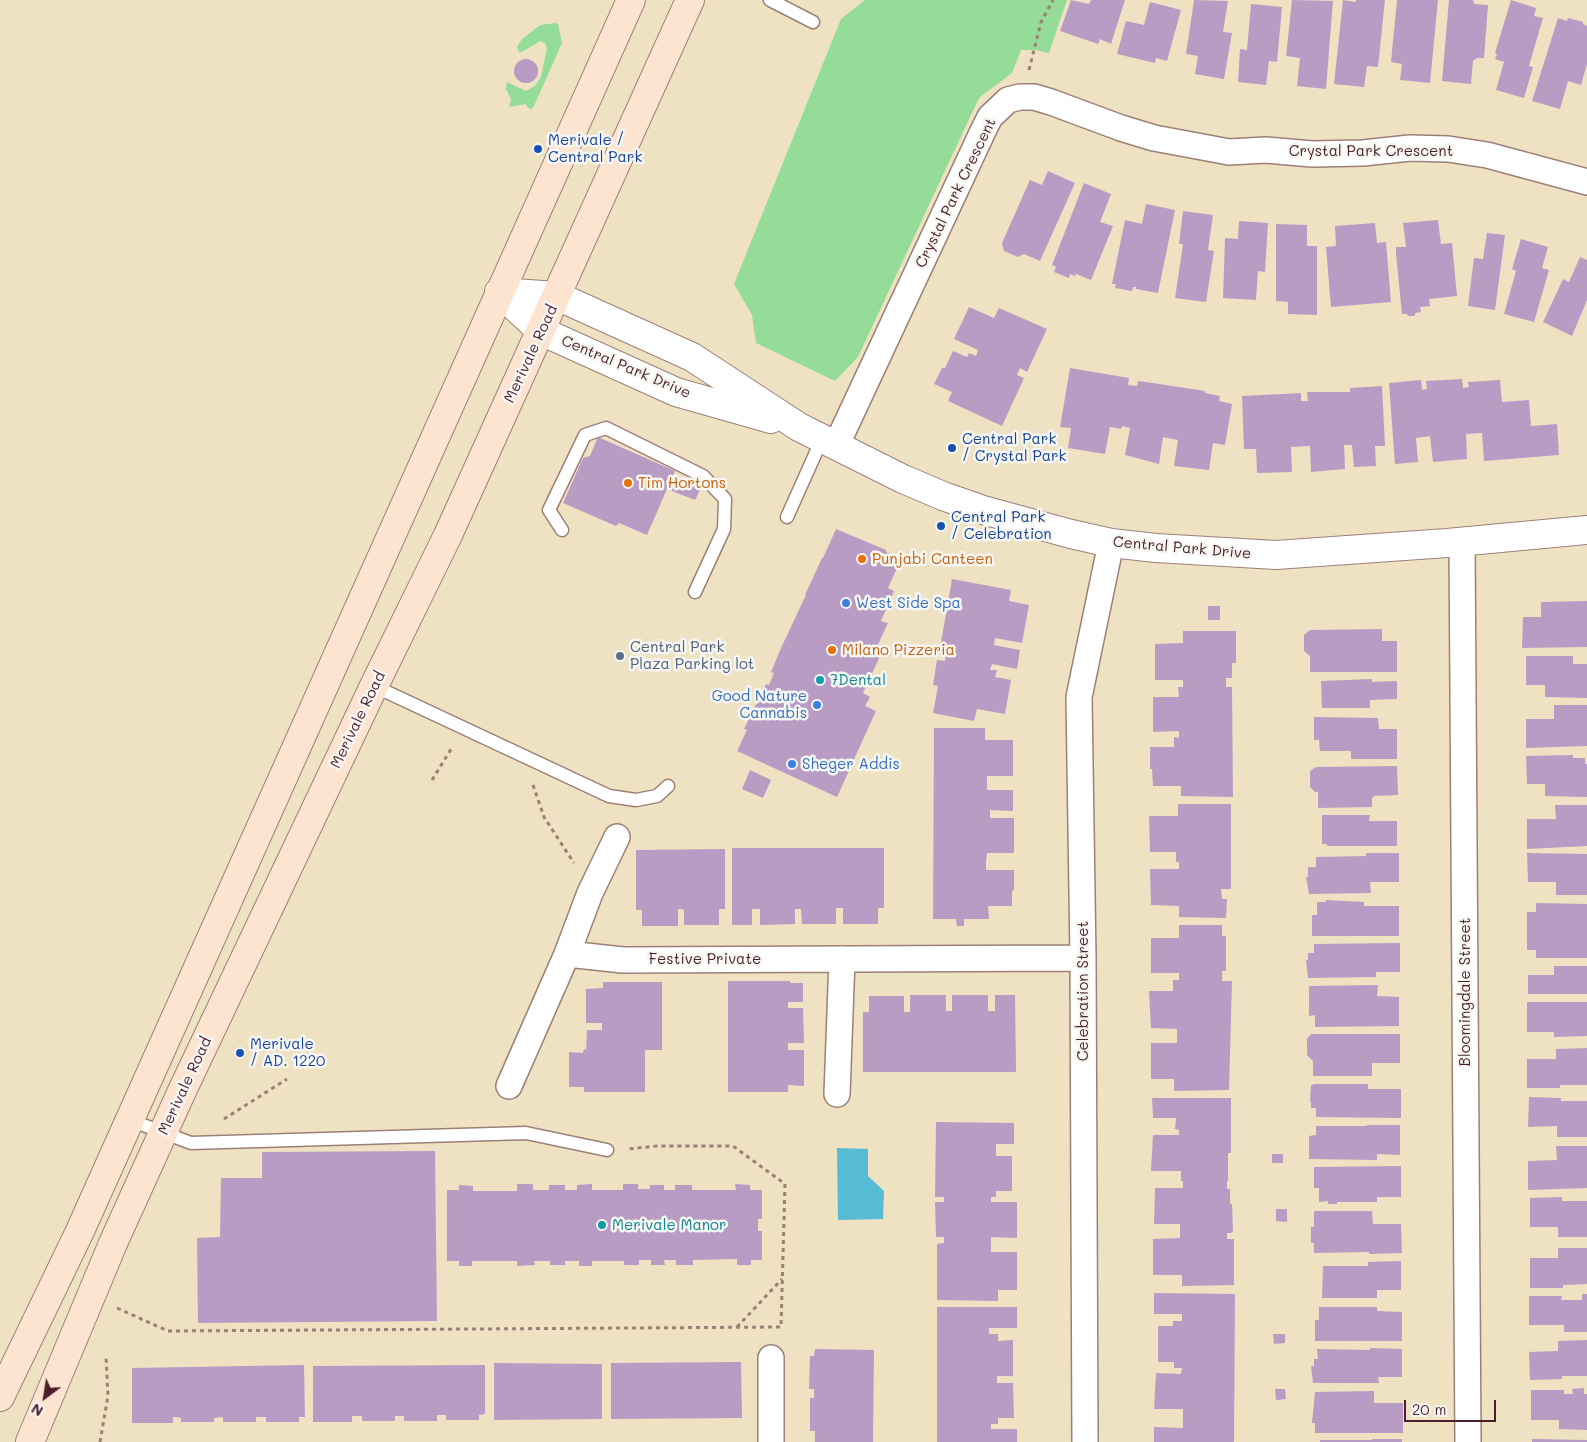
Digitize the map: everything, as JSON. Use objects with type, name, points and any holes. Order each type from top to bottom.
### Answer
[{"type":"main road","name":"Merivale Road","points":[[30,1442],[114,1241],[163,1133],[374,686],[421,593],[690,0]]},
{"type":"main road","points":[[0,1397],[80,1231],[130,1120],[628,1]]},
{"type":"street","name":"Crystal Park Crescent","points":[[819,437],[990,117],[1008,100],[1020,97],[1034,97],[1154,138],[1229,152],[1266,150],[1312,154],[1363,153],[1410,148],[1448,149],[1487,155],[1587,182]]},
{"type":"street","name":"Central Park Drive","points":[[499,292],[557,296],[692,357],[819,437],[871,464],[943,496],[1021,522],[1111,543],[1197,551],[1276,554],[1462,542],[1587,530]]},
{"type":"street","name":"Central Park Drive","points":[[499,292],[541,331],[676,392],[819,437]]},
{"type":"street","name":"Bloomingdale Street","points":[[1462,542],[1468,1442]]},
{"type":"street","name":"Celebration Street","points":[[1085,1442],[1083,958],[1079,697],[1111,543]]},
{"type":"street","points":[[508,1086],[567,954],[590,893],[617,837]]},
{"type":"street","name":"Festive Private","points":[[567,954],[623,960],[1083,958]]},
{"type":"street","points":[[838,1094],[842,959]]},
{"type":"street","points":[[770,1358],[771,1442]]},
{"type":"lane","points":[[770,0],[814,22]]},
{"type":"lane","points":[[562,530],[548,510],[585,435],[606,428],[703,476],[725,500],[724,529],[695,592]]},
{"type":"lane","points":[[787,517],[819,437]]},
{"type":"lane","points":[[374,686],[609,796],[636,800],[657,796],[668,786]]},
{"type":"lane","points":[[130,1120],[191,1143],[526,1133],[607,1150]]},
{"type":"path","points":[[1020,97],[1042,22],[1053,0]]},
{"type":"path","points":[[432,780],[464,728]]},
{"type":"path","points":[[536,762],[533,786],[544,817],[565,847],[590,893]]},
{"type":"path","points":[[191,1143],[237,1110],[288,1079]]},
{"type":"path","points":[[91,1296],[168,1331],[781,1327],[785,1184],[733,1146],[657,1146],[607,1150]]},
{"type":"path","points":[[736,1327],[782,1279]]},
{"type":"path","points":[[100,1442],[108,1396],[106,1356]]},
{"type":"green space","points":[[865,0],[1067,0],[1049,53],[1036,50],[1021,50],[1012,73],[979,98],[858,357],[835,381],[756,343],[752,315],[734,284],[841,19]]},
{"type":"green space","points":[[558,24],[562,43],[534,106],[532,109],[528,108],[526,104],[509,107],[511,99],[506,89],[507,82],[526,91],[535,86],[541,77],[547,48],[545,43],[540,41],[522,52],[519,52],[517,47],[522,39],[540,25]]},
{"type":"water","points":[[837,1148],[868,1149],[868,1176],[884,1191],[883,1219],[838,1220]]},
{"type":"building","points":[[1071,0],[1089,4],[1091,0],[1125,0],[1111,44],[1100,39],[1098,44],[1060,31]]},
{"type":"building","points":[[1194,0],[1228,1],[1223,32],[1232,33],[1224,79],[1195,74],[1198,56],[1186,54]]},
{"type":"building","points":[[1292,0],[1333,1],[1326,89],[1297,86],[1300,58],[1286,56]]},
{"type":"building","points":[[1343,0],[1356,2],[1356,0],[1385,0],[1378,67],[1367,66],[1364,87],[1334,84]]},
{"type":"building","points":[[1397,0],[1438,0],[1430,83],[1400,80],[1402,64],[1391,62]]},
{"type":"building","points":[[1449,0],[1473,0],[1474,4],[1488,5],[1484,58],[1477,58],[1473,61],[1471,84],[1442,81]]},
{"type":"building","points":[[1511,0],[1536,8],[1534,16],[1543,18],[1529,66],[1533,67],[1524,98],[1496,90],[1504,62],[1495,59],[1497,54],[1495,53]]},
{"type":"building","points":[[1150,2],[1181,10],[1167,61],[1156,58],[1155,63],[1117,54],[1126,21],[1144,25]]},
{"type":"building","points":[[1251,4],[1282,7],[1277,62],[1269,61],[1266,85],[1238,82],[1240,49],[1247,50]]},
{"type":"building","points":[[1558,18],[1567,21],[1568,18],[1583,22],[1587,26],[1587,64],[1581,85],[1568,81],[1560,109],[1532,101]]},
{"type":"building","points":[[526,59],[534,63],[538,71],[534,79],[526,83],[518,79],[514,71],[518,63]]},
{"type":"building","points":[[1048,171],[1075,183],[1040,261],[1024,254],[1018,257],[1004,251],[1002,243],[1030,180],[1042,185]]},
{"type":"building","points":[[1084,183],[1111,194],[1100,222],[1113,226],[1091,280],[1076,274],[1075,276],[1070,274],[1069,278],[1054,272],[1056,267],[1052,265]]},
{"type":"building","points":[[1146,204],[1175,210],[1158,293],[1136,289],[1136,287],[1133,287],[1132,291],[1115,288],[1116,284],[1112,284],[1125,220],[1142,224]]},
{"type":"building","points":[[1183,211],[1213,215],[1208,250],[1214,251],[1206,302],[1175,298],[1183,244],[1179,244]]},
{"type":"building","points":[[1438,220],[1441,244],[1452,243],[1457,296],[1429,299],[1430,306],[1420,307],[1421,312],[1415,313],[1415,316],[1402,314],[1396,247],[1406,247],[1403,223]]},
{"type":"building","points":[[1239,221],[1268,223],[1265,272],[1258,271],[1256,300],[1223,298],[1225,238],[1238,239]]},
{"type":"building","points":[[1375,223],[1377,243],[1386,242],[1391,302],[1331,307],[1326,247],[1336,246],[1335,226]]},
{"type":"building","points":[[1276,224],[1307,225],[1307,246],[1317,246],[1317,315],[1288,314],[1288,302],[1276,301]]},
{"type":"building","points":[[1487,233],[1505,235],[1495,310],[1468,306],[1474,258],[1483,259]]},
{"type":"building","points":[[1521,239],[1548,247],[1542,268],[1549,270],[1534,322],[1504,314],[1516,271],[1512,269]]},
{"type":"building","points":[[1580,257],[1587,260],[1587,300],[1572,336],[1543,322],[1563,279],[1569,282]]},
{"type":"building","points":[[969,307],[994,318],[999,308],[1047,329],[1027,372],[1020,368],[1017,375],[1024,378],[1002,426],[948,401],[952,392],[934,384],[942,368],[945,368],[953,351],[967,357],[969,353],[976,356],[978,350],[954,339]]},
{"type":"building","points":[[1070,368],[1129,378],[1128,385],[1137,386],[1138,381],[1205,391],[1205,393],[1220,396],[1219,401],[1232,404],[1225,445],[1213,443],[1209,470],[1174,466],[1178,440],[1163,437],[1159,464],[1125,455],[1130,428],[1122,426],[1121,429],[1110,427],[1105,454],[1068,448],[1071,428],[1060,427]]},
{"type":"building","points":[[1462,379],[1463,388],[1469,387],[1468,382],[1500,380],[1502,402],[1529,400],[1531,426],[1557,424],[1559,455],[1484,461],[1482,433],[1466,434],[1467,459],[1433,462],[1430,436],[1416,438],[1418,462],[1395,464],[1389,383],[1421,380],[1422,390],[1427,389],[1426,381]]},
{"type":"building","points":[[1382,386],[1385,446],[1375,446],[1376,466],[1354,467],[1352,445],[1344,445],[1345,469],[1311,472],[1310,446],[1291,447],[1292,472],[1257,473],[1256,449],[1244,449],[1242,396],[1301,393],[1301,401],[1308,401],[1307,392],[1350,392],[1350,388]]},
{"type":"building","name":"Tim Hortons","points":[[598,437],[675,471],[672,477],[700,490],[695,500],[667,489],[647,535],[619,523],[616,526],[563,503],[583,458],[590,456]]},
{"type":"building","points":[[836,529],[886,550],[886,552],[901,559],[888,588],[894,591],[881,621],[888,623],[876,649],[882,652],[863,693],[870,697],[865,706],[876,711],[837,797],[737,751],[747,730],[744,729],[766,684],[769,685],[774,673],[771,672],[781,648]]},
{"type":"building","points":[[952,579],[1011,590],[1009,601],[1029,605],[1022,643],[995,638],[994,645],[1020,650],[1017,669],[992,664],[990,670],[997,670],[995,677],[1011,680],[1005,714],[977,709],[974,721],[933,713],[938,686],[933,685],[937,660],[945,661],[946,655],[939,654]]},
{"type":"building","points":[[1587,601],[1587,647],[1522,648],[1523,617],[1541,617],[1541,602]]},
{"type":"building","points":[[1208,606],[1220,606],[1220,620],[1208,620]]},
{"type":"building","points":[[1382,629],[1382,641],[1397,641],[1397,672],[1310,672],[1310,656],[1304,651],[1304,635],[1310,630]]},
{"type":"building","points":[[1183,631],[1236,631],[1236,663],[1232,663],[1232,678],[1226,678],[1226,687],[1232,687],[1233,797],[1181,796],[1181,786],[1153,786],[1152,769],[1150,769],[1150,747],[1174,747],[1174,737],[1179,738],[1179,731],[1153,732],[1153,697],[1179,697],[1178,687],[1183,687],[1183,680],[1155,680],[1155,644],[1183,643]]},
{"type":"building","points":[[1526,656],[1573,656],[1573,664],[1587,664],[1587,698],[1545,697],[1545,685],[1526,685]]},
{"type":"building","points":[[1372,679],[1372,682],[1397,681],[1397,699],[1370,700],[1370,708],[1322,708],[1321,681]]},
{"type":"building","points":[[1554,705],[1587,705],[1587,746],[1526,748],[1526,719],[1554,719]]},
{"type":"building","points":[[1314,717],[1378,718],[1379,729],[1397,729],[1397,759],[1351,759],[1351,751],[1320,751],[1319,740],[1314,740]]},
{"type":"building","points":[[934,728],[985,728],[985,740],[1013,740],[1013,776],[987,776],[987,790],[1013,790],[1013,811],[990,810],[990,818],[1014,818],[1014,853],[987,853],[986,862],[986,870],[1014,870],[1012,906],[988,906],[989,919],[964,919],[964,926],[957,926],[956,919],[933,919]]},
{"type":"building","points":[[1573,755],[1573,758],[1585,758],[1585,764],[1587,764],[1587,797],[1545,796],[1545,784],[1527,784],[1526,756]]},
{"type":"building","points":[[1397,766],[1398,795],[1374,796],[1372,798],[1372,807],[1318,808],[1318,792],[1315,792],[1310,787],[1310,771],[1316,767]]},
{"type":"building","points":[[750,770],[771,780],[763,798],[742,789]]},
{"type":"building","points":[[1178,804],[1231,804],[1231,889],[1221,889],[1222,899],[1227,899],[1226,918],[1179,917],[1179,906],[1151,905],[1150,869],[1179,869],[1179,862],[1176,862],[1176,852],[1150,852],[1149,816],[1178,816]]},
{"type":"building","points":[[1555,805],[1587,805],[1587,846],[1527,849],[1527,819],[1556,819]]},
{"type":"building","points":[[1322,815],[1370,815],[1369,821],[1397,821],[1397,846],[1327,846],[1327,844],[1322,844]]},
{"type":"building","points":[[732,848],[884,848],[884,908],[878,908],[878,924],[843,924],[843,908],[836,908],[836,924],[802,924],[801,909],[795,909],[795,924],[760,925],[760,909],[752,909],[752,925],[732,925]]},
{"type":"building","points":[[725,849],[725,909],[719,909],[719,925],[684,925],[684,910],[678,909],[678,926],[642,926],[642,910],[636,910],[636,850]]},
{"type":"building","points":[[1366,853],[1399,853],[1399,882],[1370,882],[1371,893],[1309,894],[1306,877],[1308,877],[1308,867],[1316,867],[1316,857],[1366,856]]},
{"type":"building","points":[[1527,853],[1587,854],[1587,895],[1556,895],[1556,882],[1528,882]]},
{"type":"building","points":[[1326,900],[1364,902],[1364,906],[1399,906],[1399,936],[1312,936],[1312,915],[1317,915],[1317,902],[1326,902]]},
{"type":"building","points":[[1536,903],[1587,904],[1587,958],[1536,958],[1536,950],[1527,950],[1527,912],[1536,912]]},
{"type":"building","points":[[1179,925],[1222,925],[1222,936],[1226,936],[1226,971],[1222,971],[1222,981],[1232,981],[1229,1090],[1174,1091],[1174,1079],[1151,1079],[1151,1043],[1177,1043],[1177,1029],[1151,1028],[1149,991],[1173,991],[1173,980],[1179,980],[1179,973],[1151,973],[1151,938],[1179,938]]},
{"type":"building","points":[[1400,943],[1400,972],[1376,972],[1376,977],[1308,978],[1306,960],[1308,960],[1308,953],[1314,953],[1314,944]]},
{"type":"building","points":[[1554,966],[1587,966],[1587,994],[1528,994],[1528,975],[1554,975]]},
{"type":"building","points":[[728,981],[790,981],[790,983],[803,983],[803,1002],[788,1002],[788,1008],[803,1008],[804,1043],[788,1043],[788,1050],[804,1050],[804,1086],[788,1085],[788,1092],[728,1092]]},
{"type":"building","points":[[603,982],[662,982],[662,1050],[645,1050],[645,1092],[584,1092],[584,1087],[569,1087],[569,1052],[583,1053],[584,1049],[586,1050],[587,1030],[602,1030],[602,1023],[586,1023],[586,989],[603,988]]},
{"type":"building","points":[[1378,985],[1377,996],[1399,997],[1399,1026],[1315,1027],[1315,1015],[1309,1016],[1309,986]]},
{"type":"building","points":[[910,995],[946,995],[946,1011],[952,1011],[952,995],[988,995],[988,1011],[995,1011],[995,995],[1015,995],[1016,1072],[863,1072],[863,1012],[869,1012],[869,996],[904,996],[904,1012],[910,1012]]},
{"type":"building","points":[[1527,1002],[1587,1002],[1587,1036],[1554,1037],[1554,1032],[1527,1032]]},
{"type":"building","points":[[1311,1034],[1400,1034],[1400,1063],[1372,1063],[1372,1076],[1313,1076],[1313,1061],[1307,1055],[1307,1039]]},
{"type":"building","points":[[1587,1048],[1587,1085],[1560,1085],[1560,1088],[1527,1088],[1527,1059],[1556,1059],[1556,1049]]},
{"type":"building","points":[[1368,1084],[1368,1089],[1401,1089],[1401,1118],[1316,1117],[1316,1108],[1311,1108],[1310,1101],[1311,1085]]},
{"type":"building","points":[[1529,1097],[1561,1098],[1561,1101],[1587,1101],[1587,1137],[1557,1137],[1557,1126],[1528,1127]]},
{"type":"building","points":[[1152,1098],[1231,1098],[1231,1153],[1228,1153],[1227,1189],[1230,1189],[1233,1231],[1227,1233],[1227,1239],[1234,1239],[1234,1285],[1182,1286],[1182,1275],[1153,1275],[1153,1239],[1180,1238],[1180,1224],[1154,1224],[1155,1188],[1183,1188],[1183,1181],[1181,1181],[1181,1171],[1151,1171],[1153,1135],[1179,1135],[1179,1130],[1175,1129],[1176,1118],[1153,1118]]},
{"type":"building","points":[[936,1122],[1014,1123],[1014,1144],[996,1144],[996,1156],[1012,1156],[1012,1191],[996,1191],[996,1197],[991,1197],[991,1202],[1017,1202],[1017,1238],[991,1237],[991,1252],[1017,1252],[1017,1290],[998,1290],[998,1301],[937,1300],[937,1244],[944,1243],[944,1237],[936,1237],[935,1202],[944,1202],[944,1197],[935,1197]]},
{"type":"building","points":[[1400,1125],[1400,1155],[1377,1154],[1377,1160],[1309,1159],[1309,1136],[1316,1135],[1316,1126]]},
{"type":"building","points":[[1556,1146],[1587,1146],[1587,1188],[1528,1190],[1528,1161],[1557,1160]]},
{"type":"building","points":[[435,1151],[437,1321],[198,1323],[197,1238],[220,1237],[221,1178],[262,1178],[262,1152]]},
{"type":"building","points":[[1272,1154],[1283,1154],[1283,1163],[1272,1163]]},
{"type":"building","points":[[1401,1166],[1401,1197],[1377,1197],[1377,1202],[1337,1202],[1337,1204],[1328,1204],[1328,1201],[1319,1202],[1319,1188],[1314,1188],[1314,1167]]},
{"type":"building","name":"Merivale Manor","points":[[517,1184],[533,1184],[533,1190],[549,1190],[549,1185],[565,1185],[565,1190],[577,1190],[577,1185],[592,1184],[592,1190],[623,1190],[623,1184],[638,1184],[638,1189],[650,1189],[650,1185],[664,1185],[664,1190],[675,1190],[675,1185],[692,1185],[692,1190],[736,1190],[735,1184],[750,1185],[750,1190],[762,1190],[762,1219],[758,1219],[758,1231],[762,1231],[762,1260],[751,1260],[751,1265],[737,1265],[737,1259],[693,1260],[693,1265],[676,1265],[676,1260],[664,1260],[665,1265],[651,1265],[651,1260],[639,1260],[639,1265],[624,1265],[624,1261],[592,1261],[592,1266],[579,1266],[579,1261],[565,1261],[565,1265],[550,1265],[550,1261],[534,1261],[535,1265],[517,1266],[517,1261],[472,1261],[472,1266],[459,1266],[459,1261],[447,1261],[447,1190],[459,1190],[459,1185],[473,1186],[473,1191],[517,1191]]},
{"type":"building","points":[[1562,1197],[1562,1201],[1587,1201],[1587,1237],[1558,1237],[1558,1227],[1530,1227],[1530,1198]]},
{"type":"building","points":[[1276,1209],[1287,1209],[1287,1222],[1276,1221]]},
{"type":"building","points":[[1314,1211],[1372,1211],[1373,1224],[1401,1224],[1402,1253],[1314,1253],[1314,1243],[1311,1243],[1311,1227],[1314,1227]]},
{"type":"building","points":[[1558,1248],[1587,1248],[1587,1284],[1563,1285],[1563,1288],[1530,1288],[1530,1258],[1558,1258]]},
{"type":"building","points":[[1401,1261],[1401,1290],[1377,1290],[1377,1298],[1322,1298],[1323,1266],[1368,1266],[1368,1262]]},
{"type":"building","points":[[1154,1293],[1235,1294],[1234,1442],[1154,1442],[1154,1427],[1183,1428],[1183,1409],[1154,1409],[1156,1373],[1181,1374],[1182,1368],[1174,1368],[1174,1362],[1158,1362],[1158,1326],[1173,1326],[1173,1321],[1182,1321],[1182,1314],[1154,1314]]},
{"type":"building","points":[[1582,1294],[1587,1294],[1587,1332],[1564,1332],[1564,1325],[1529,1325],[1529,1296],[1562,1296],[1561,1300],[1582,1300]]},
{"type":"building","points":[[937,1307],[1017,1307],[1017,1328],[989,1328],[989,1334],[998,1334],[998,1341],[1013,1340],[1013,1376],[997,1376],[997,1383],[1013,1383],[1014,1418],[998,1418],[998,1424],[991,1424],[991,1429],[1017,1429],[1017,1442],[937,1442]]},
{"type":"building","points":[[1319,1307],[1377,1307],[1377,1311],[1402,1312],[1402,1341],[1315,1341],[1315,1320],[1319,1320]]},
{"type":"building","points":[[1273,1334],[1285,1334],[1285,1343],[1274,1344]]},
{"type":"building","points":[[1587,1340],[1587,1376],[1562,1376],[1562,1379],[1530,1380],[1529,1352],[1558,1351],[1558,1341]]},
{"type":"building","points":[[1370,1348],[1402,1349],[1402,1377],[1378,1377],[1379,1383],[1313,1383],[1311,1366],[1314,1366],[1314,1359],[1318,1359],[1317,1349],[1370,1350]]},
{"type":"building","points":[[815,1349],[874,1350],[873,1442],[815,1442],[815,1431],[810,1431],[810,1398],[814,1398],[814,1389],[809,1389],[810,1356],[814,1356]]},
{"type":"building","points":[[741,1362],[742,1418],[611,1419],[611,1363]]},
{"type":"building","points":[[494,1363],[602,1364],[602,1419],[494,1420]]},
{"type":"building","points":[[304,1365],[305,1417],[299,1417],[299,1422],[266,1422],[266,1417],[256,1417],[256,1422],[223,1422],[223,1417],[214,1418],[214,1422],[181,1422],[181,1418],[173,1417],[173,1423],[132,1423],[132,1368]]},
{"type":"building","points":[[485,1365],[485,1414],[479,1415],[479,1420],[446,1420],[446,1415],[437,1415],[437,1421],[404,1421],[404,1416],[395,1416],[395,1421],[362,1421],[362,1416],[352,1416],[352,1422],[313,1422],[313,1366]]},
{"type":"building","points":[[1584,1388],[1584,1394],[1587,1394],[1587,1430],[1559,1429],[1559,1420],[1531,1420],[1531,1390],[1564,1390],[1564,1394],[1573,1394],[1572,1389]]},
{"type":"building","points":[[1275,1389],[1285,1389],[1286,1399],[1276,1400]]},
{"type":"building","points":[[1374,1391],[1374,1403],[1403,1403],[1403,1433],[1315,1433],[1315,1423],[1312,1423],[1315,1392]]},
{"type":"building","points":[[1402,1439],[1402,1442],[1320,1442],[1320,1440]]},
{"type":"building","points":[[1532,1439],[1587,1440],[1587,1442],[1532,1442]]},
{"type":"place","name":"Merivale / Central Park","points":[[538,149]]},
{"type":"place","name":"Central Park / Crystal Park","points":[[952,448]]},
{"type":"place","name":"Tim Hortons","points":[[628,483]]},
{"type":"place","name":"Central Park / Celebration","points":[[941,526]]},
{"type":"place","name":"Punjabi Canteen","points":[[862,559]]},
{"type":"place","name":"West Side Spa","points":[[846,603]]},
{"type":"place","name":"Milano Pizzeria","points":[[832,650]]},
{"type":"place","name":"Central Park Plaza Parking lot","points":[[620,656]]},
{"type":"place","name":"7Dental","points":[[820,680]]},
{"type":"place","name":"Good Nature Cannabis","points":[[817,705]]},
{"type":"place","name":"Sheger Addis","points":[[792,764]]},
{"type":"place","name":"Merivale / AD. 1220","points":[[240,1053]]},
{"type":"place","name":"Merivale Manor","points":[[602,1225]]}]
